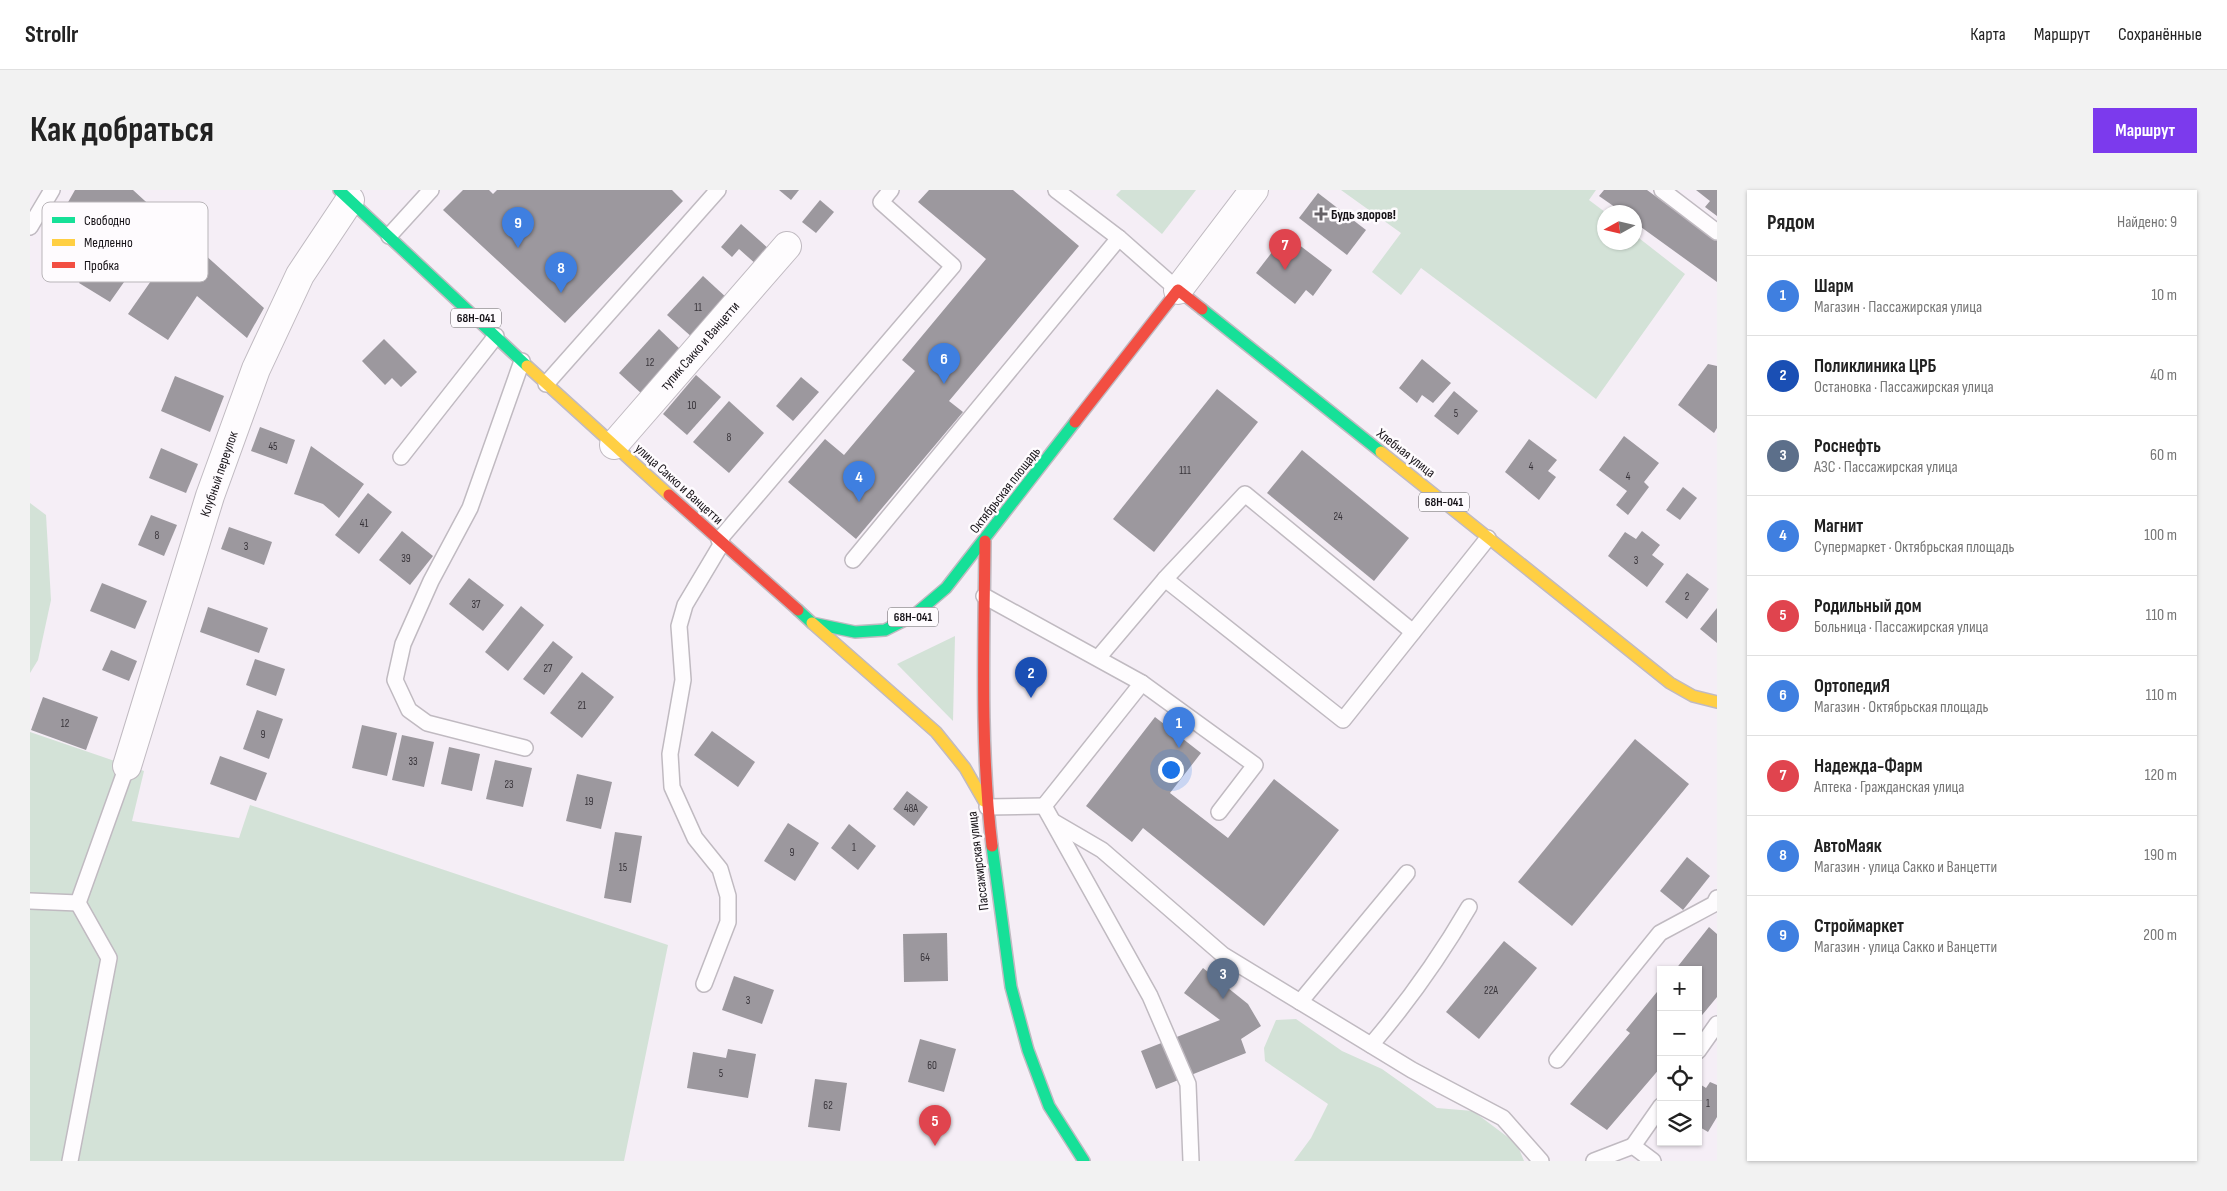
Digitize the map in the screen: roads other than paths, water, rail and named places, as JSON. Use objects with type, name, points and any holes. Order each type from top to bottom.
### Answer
[{"type":"main road","name":"улица Сакко и Ванцетти","points":[[345,195],[614,446],[936,732],[965,768],[987,807]]},
{"type":"main road","name":"Хлебная улица","points":[[1178,290],[1670,683],[1693,696],[1717,702]]},
{"type":"main road","name":"Октябрьская площадь","points":[[812,623],[845,632],[872,634],[895,628],[915,616],[946,588],[985,541],[1178,290]]},
{"type":"main road","name":"Пассажирская улица","points":[[985,541],[983,700],[987,807],[998,901],[1010,977],[1028,1050],[1049,1106],[1084,1161]]},
{"type":"street","points":[[1178,290],[1254,190]]},
{"type":"street","name":"Клубный переулок","points":[[127,766],[210,496],[256,369],[300,274],[345,195]]},
{"type":"street","name":"тупик Сакко и Ванцетти","points":[[614,446],[787,246]]},
{"type":"lane","points":[[45,202],[52,190]]},
{"type":"lane","points":[[390,236],[431,190]]},
{"type":"lane","points":[[546,384],[718,190]]},
{"type":"lane","points":[[704,984],[728,922],[728,896],[720,868],[694,838],[672,787],[670,754],[683,680],[679,626],[685,605],[721,542],[953,266],[881,202],[891,190]]},
{"type":"lane","points":[[1056,190],[1119,238],[1178,290]]},
{"type":"lane","points":[[1662,190],[1717,232]]},
{"type":"lane","points":[[30,227],[42,207]]},
{"type":"lane","points":[[853,560],[1119,238]]},
{"type":"lane","points":[[401,457],[496,336]]},
{"type":"lane","points":[[522,361],[470,508],[431,581],[404,644],[395,680],[410,710],[427,723],[525,748]]},
{"type":"lane","points":[[1098,658],[1165,579],[1245,494],[1413,632]]},
{"type":"lane","points":[[1165,579],[1343,720],[1488,538]]},
{"type":"lane","points":[[984,596],[1142,684],[1255,765],[1219,812]]},
{"type":"lane","points":[[1044,806],[1142,684]]},
{"type":"lane","points":[[70,1161],[109,958],[78,903],[127,766]]},
{"type":"lane","points":[[987,807],[1044,806]]},
{"type":"lane","points":[[1044,806],[1150,996],[1188,1084],[1191,1161]]},
{"type":"lane","points":[[1054,822],[1102,850],[1223,955],[1412,1070],[1503,1118],[1541,1161]]},
{"type":"lane","points":[[1300,1002],[1407,873]]},
{"type":"lane","points":[[1557,1060],[1660,933],[1714,904],[1717,898]]},
{"type":"lane","points":[[30,901],[78,903]]},
{"type":"lane","points":[[1371,1045],[1397,1015],[1469,907]]},
{"type":"lane","points":[[1702,1045],[1717,1024]]},
{"type":"lane","points":[[1594,1161],[1633,1146],[1657,1112]]},
{"type":"lane","points":[[1633,1146],[1653,1161]]},
{"type":"place","name":"Будь здоров!","points":[[1321,214]]},
{"type":"place","name":"Строймаркет","points":[[518,248]]},
{"type":"place","name":"Надежда-Фарм","points":[[1285,270]]},
{"type":"place","name":"АвтоМаяк","points":[[561,293]]},
{"type":"place","name":"ОртопедиЯ","points":[[944,384]]},
{"type":"place","name":"Магнит","points":[[859,502]]},
{"type":"place","name":"Поликлиника ЦРБ","points":[[1031,698]]},
{"type":"place","name":"Шарм","points":[[1179,748]]},
{"type":"place","name":"Роснефть","points":[[1223,999]]},
{"type":"place","name":"Родильный дом","points":[[935,1146]]}]
